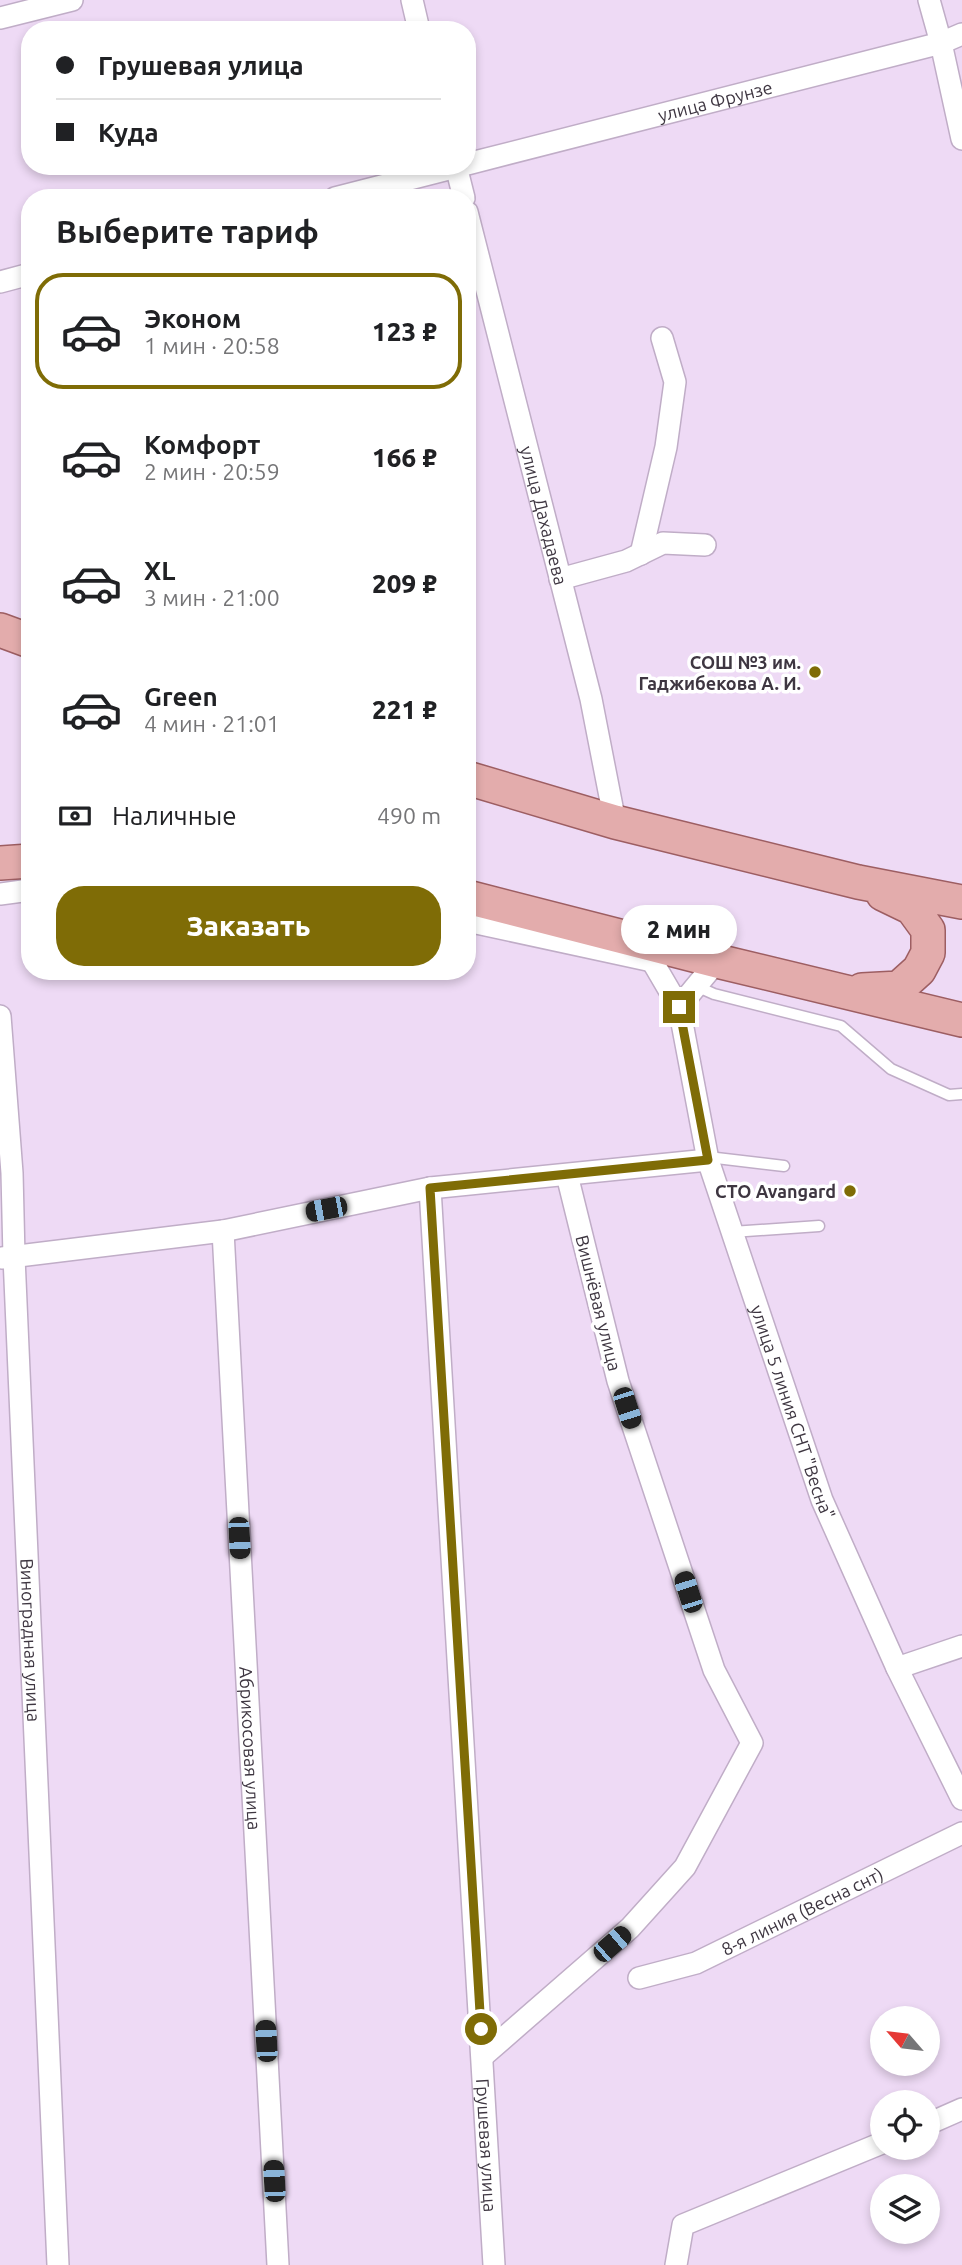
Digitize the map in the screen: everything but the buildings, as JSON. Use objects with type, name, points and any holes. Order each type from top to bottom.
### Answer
[{"type":"main road","points":[[0,630],[21,638]]},
{"type":"main road","points":[[0,651],[21,654]]},
{"type":"main road","points":[[476,781],[615,822],[858,882],[962,902]]},
{"type":"main road","points":[[0,863],[21,862]]},
{"type":"main road","points":[[842,991],[899,988],[919,970],[928,953],[928,930],[912,908],[858,882]]},
{"type":"main road","points":[[476,900],[646,952],[717,961],[962,1020]]},
{"type":"street","points":[[0,18],[72,0]]},
{"type":"street","points":[[412,0],[417,21]]},
{"type":"street","points":[[929,0],[962,139]]},
{"type":"street","name":"улица Фрунзе","points":[[476,162],[941,43],[962,34]]},
{"type":"street","name":"улица Фрунзе","points":[[370,189],[425,175]]},
{"type":"street","name":"улица Дахадаева","points":[[476,247],[591,699],[615,822]]},
{"type":"street","points":[[0,282],[21,276]]},
{"type":"street","points":[[641,554],[666,447],[675,382],[662,338]]},
{"type":"street","points":[[561,579],[626,561],[663,543],[705,545]]},
{"type":"street","points":[[0,894],[21,891]]},
{"type":"street","points":[[476,923],[646,952]]},
{"type":"street","name":"улица 5 линия СНТ \"Весна\"","points":[[646,952],[679,1007],[708,1158],[822,1500],[897,1668],[962,1799]]},
{"type":"street","points":[[679,1007],[717,961]]},
{"type":"street","name":"Виноградная улица","points":[[0,1016],[7,1258],[58,2265]]},
{"type":"street","points":[[7,1258],[223,1231],[430,1188],[708,1158]]},
{"type":"street","name":"Вишнёвая улица","points":[[483,2056],[630,1928],[685,1867],[752,1743],[714,1671],[618,1381],[567,1175]]},
{"type":"street","name":"Грушевая улица","points":[[430,1188],[494,2265]]},
{"type":"street","name":"Абрикосовая улица","points":[[223,1231],[278,2265]]},
{"type":"street","points":[[897,1668],[962,1646]]},
{"type":"street","name":"8-я линия (Весна снт)","points":[[639,1978],[696,1963],[962,1833]]},
{"type":"street","points":[[940,2119],[962,2109]]},
{"type":"street","points":[[676,2265],[683,2225],[870,2148]]},
{"type":"lane","points":[[696,986],[714,994],[841,1026],[891,1069],[949,1094],[962,1094]]},
{"type":"lane","points":[[708,1158],[784,1167]]},
{"type":"lane","points":[[732,1232],[820,1226]]},
{"type":"place","name":"СОШ №3 им. Гаджибекова А. И.","points":[[815,672]]},
{"type":"place","name":"СТО Avangard","points":[[850,1191]]},
{"type":"route","points":[[481,2029],[430,1188],[708,1160],[679,1007]]}]
